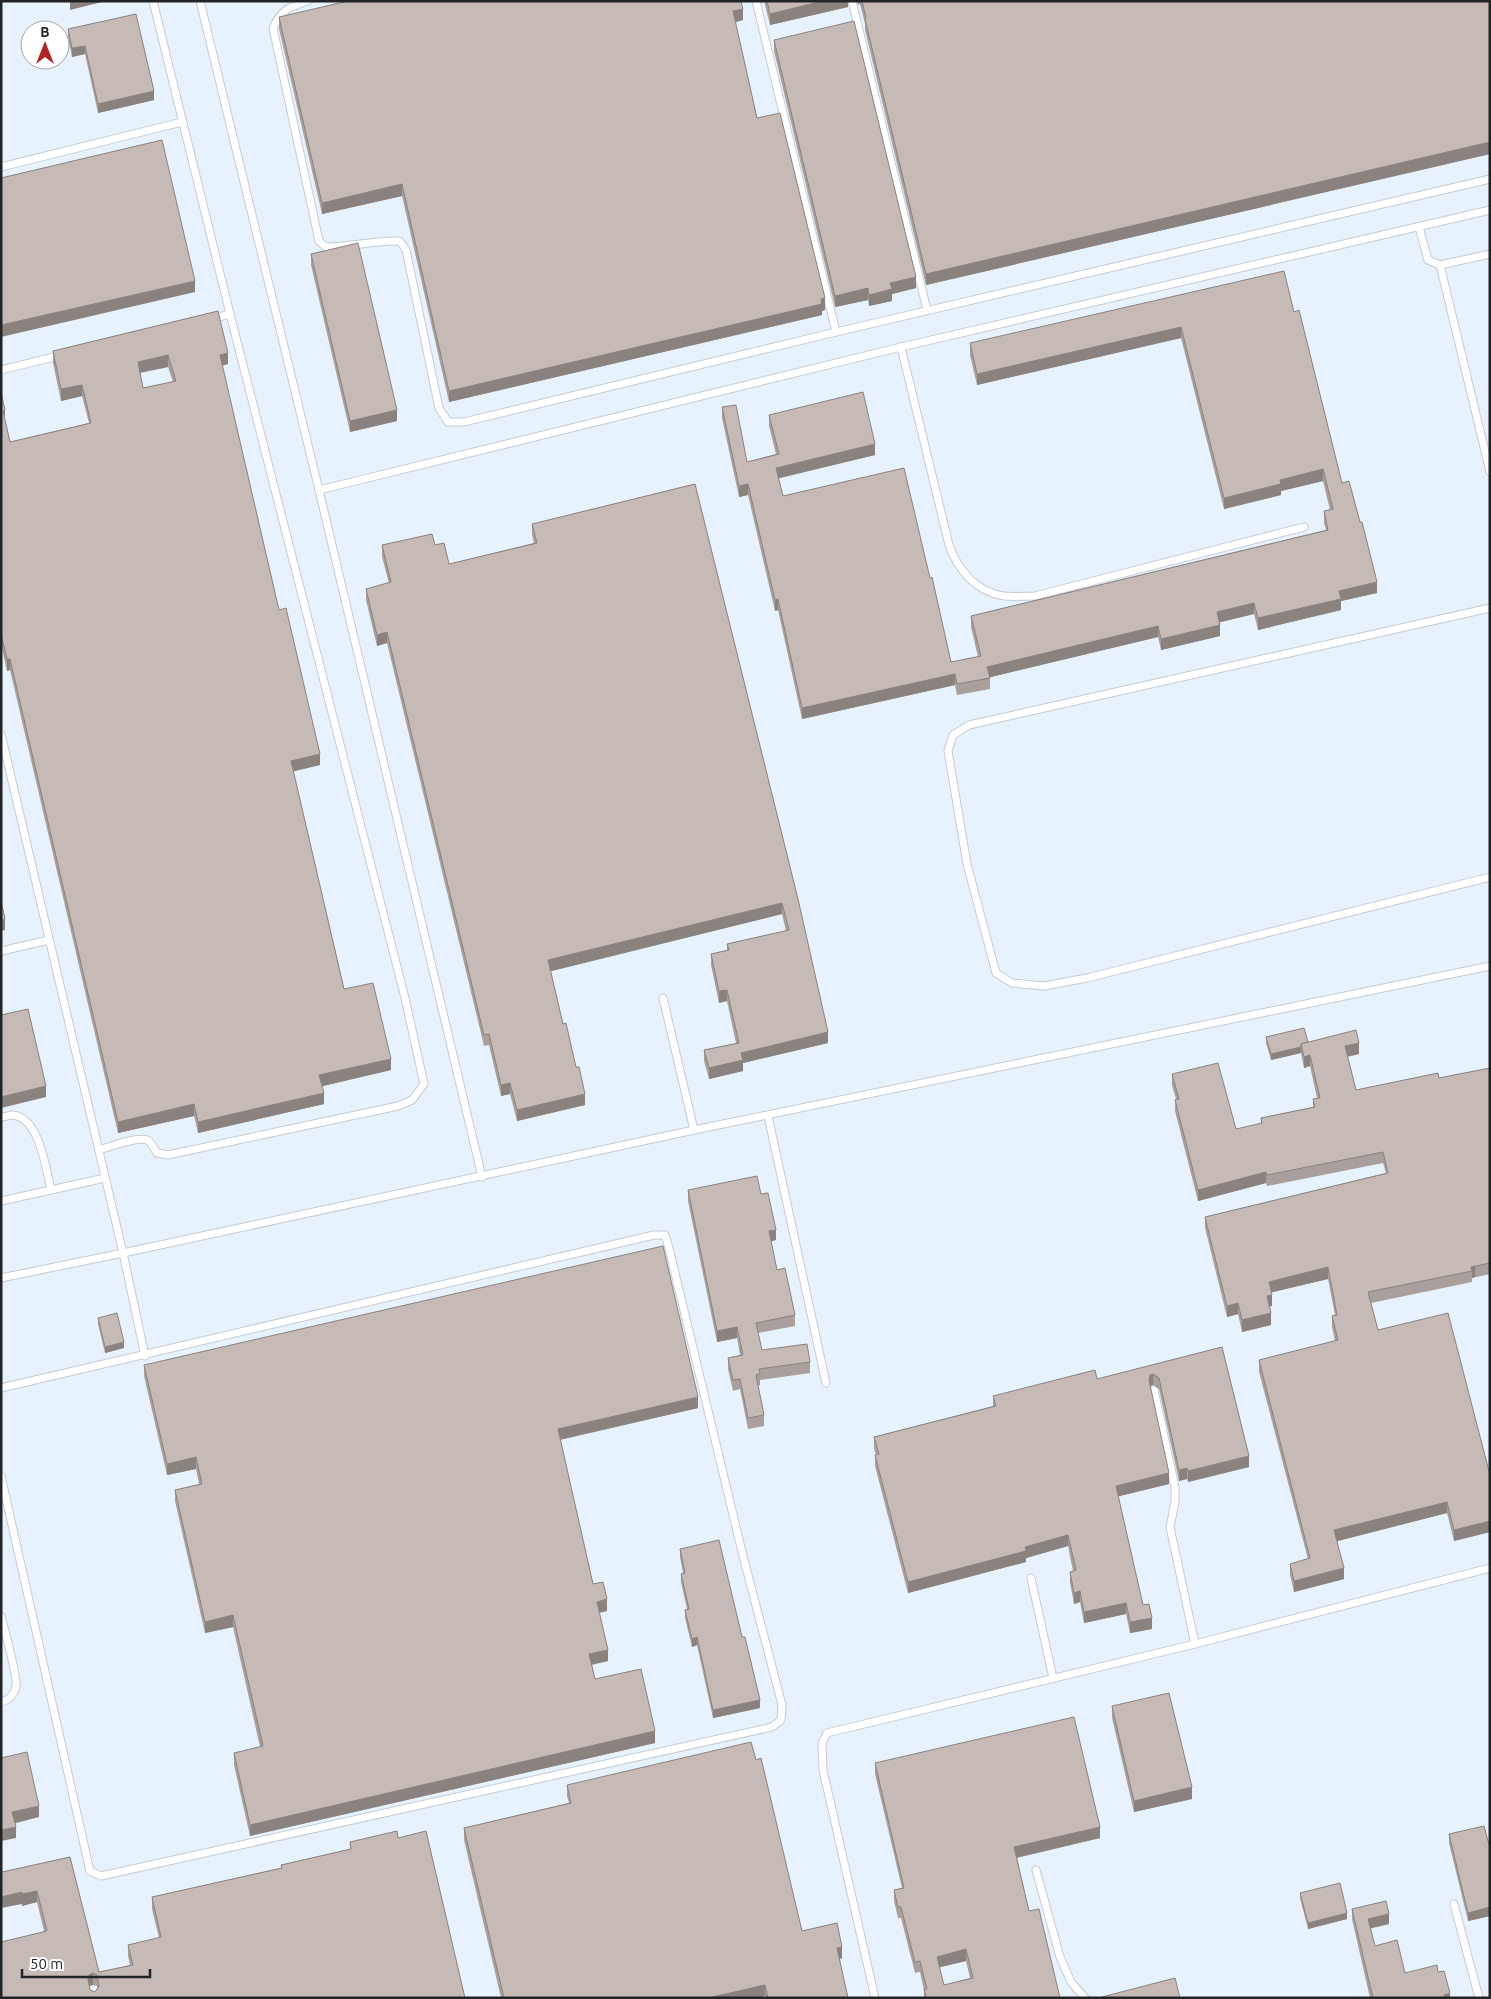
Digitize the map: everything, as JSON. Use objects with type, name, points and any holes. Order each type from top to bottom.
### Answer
[{"type":"lane","points":[[99,1150],[138,1139],[149,1141],[157,1153],[168,1155],[398,1106],[412,1100],[424,1084],[400,979],[230,314],[153,1]]},
{"type":"lane","points":[[200,1],[319,490],[482,1177]]},
{"type":"lane","points":[[308,1],[290,6],[278,16],[273,28],[319,241],[326,247],[339,247],[385,240],[400,241],[406,250],[439,408],[448,422],[464,422],[927,310],[1490,179]]},
{"type":"lane","points":[[756,1],[836,332]]},
{"type":"lane","points":[[852,1],[927,310]]},
{"type":"lane","points":[[1,167],[182,122]]},
{"type":"lane","points":[[319,490],[901,347],[1490,210]]},
{"type":"lane","points":[[1419,226],[1428,260],[1440,265],[1490,254]]},
{"type":"lane","points":[[1440,265],[1490,472]]},
{"type":"lane","points":[[201,321],[230,314]]},
{"type":"lane","points":[[901,347],[948,546],[954,560],[967,578],[987,591],[1004,596],[1035,596],[1304,527]]},
{"type":"lane","points":[[1,370],[68,354]]},
{"type":"lane","points":[[1490,608],[969,725],[953,736],[948,751],[967,864],[996,973],[1012,983],[1044,986],[1087,978],[1490,877]]},
{"type":"lane","points":[[1,734],[123,1253],[145,1356]]},
{"type":"lane","points":[[1,951],[49,940]]},
{"type":"lane","points":[[1,1278],[482,1177],[694,1130],[1490,966]]},
{"type":"lane","points":[[663,998],[694,1130]]},
{"type":"lane","points":[[1,1118],[14,1115],[22,1119],[32,1129],[40,1143],[50,1190]]},
{"type":"lane","points":[[768,1116],[826,1383]]},
{"type":"lane","points":[[1,1201],[105,1178]]},
{"type":"lane","points":[[1,1388],[145,1356],[654,1235],[665,1235],[742,1552],[782,1705],[781,1720],[772,1726],[101,1876],[90,1871],[1,1476]]},
{"type":"lane","points":[[1154,1390],[1175,1487],[1170,1527],[1195,1644]]},
{"type":"lane","points":[[875,1998],[823,1770],[822,1743],[827,1733],[1195,1644],[1490,1568]]},
{"type":"lane","points":[[1031,1578],[1053,1678]]},
{"type":"lane","points":[[1,1616],[17,1685],[12,1696],[6,1701],[1,1702]]},
{"type":"lane","points":[[1036,1870],[1060,1957],[1071,1982],[1085,1998]]},
{"type":"lane","points":[[1454,1904],[1479,1998]]},
{"type":"shaded area","points":[[1,1],[1490,1],[1490,1998],[1,1998]]},
{"type":"building","points":[[348,1],[741,1],[743,9],[733,11],[757,118],[780,113],[825,298],[821,299],[822,304],[449,391],[402,184],[322,203],[279,17]]},
{"type":"building","points":[[767,1],[823,1],[770,14]]},
{"type":"building","points":[[862,1],[1490,1],[1490,142],[926,274]]},
{"type":"building","points":[[136,14],[154,91],[98,104],[85,46],[72,48],[70,29]]},
{"type":"building","points":[[854,21],[916,277],[890,283],[892,289],[869,295],[868,288],[835,296],[774,40]]},
{"type":"building","points":[[162,140],[195,281],[1,325],[1,178]]},
{"type":"building","points":[[358,243],[397,410],[350,421],[311,254]]},
{"type":"building","points":[[1284,271],[1294,312],[1299,310],[1342,483],[1349,481],[1360,522],[1362,522],[1377,582],[1339,591],[1341,599],[1258,618],[1254,603],[1217,612],[1220,625],[1161,639],[1158,626],[987,667],[990,678],[957,684],[955,674],[802,708],[778,599],[775,600],[748,484],[739,486],[722,407],[736,405],[747,462],[779,454],[769,415],[863,392],[875,444],[776,468],[783,496],[904,468],[930,578],[932,577],[951,662],[981,656],[971,616],[1328,530],[1324,511],[1333,509],[1323,469],[1280,480],[1281,484],[1224,498],[1181,327],[977,374],[970,343]]},
{"type":"building","points":[[218,311],[228,353],[220,355],[279,610],[286,608],[320,754],[291,761],[344,989],[373,983],[391,1059],[319,1075],[324,1093],[198,1122],[194,1104],[118,1122],[10,659],[7,659],[1,633],[1,392],[10,442],[91,423],[82,385],[61,389],[53,351]],"holes":[[[168,355],[176,381],[143,388],[138,362]]]},
{"type":"building","points":[[695,484],[798,899],[828,1032],[741,1053],[743,1060],[709,1068],[704,1050],[739,1043],[727,990],[719,991],[711,954],[729,950],[727,944],[789,930],[782,903],[548,960],[563,1024],[566,1023],[576,1067],[579,1067],[585,1094],[517,1110],[510,1083],[501,1085],[489,1034],[484,1035],[387,632],[377,635],[366,589],[391,582],[382,545],[432,534],[435,545],[444,543],[449,564],[537,543],[532,524]]},
{"type":"building","points":[[1,901],[5,919],[1,920]]},
{"type":"building","points":[[28,1009],[46,1086],[1,1097],[1,1015]]},
{"type":"building","points":[[1304,1028],[1308,1042],[1301,1044],[1301,1047],[1271,1054],[1266,1037]]},
{"type":"building","points":[[1356,1030],[1359,1043],[1345,1046],[1356,1090],[1438,1073],[1439,1078],[1490,1068],[1490,1263],[1471,1267],[1472,1271],[1368,1292],[1378,1330],[1448,1313],[1490,1475],[1490,1521],[1454,1530],[1447,1502],[1334,1530],[1344,1568],[1294,1581],[1290,1564],[1310,1558],[1259,1360],[1338,1340],[1332,1316],[1337,1315],[1328,1267],[1269,1282],[1272,1295],[1267,1296],[1271,1313],[1242,1320],[1238,1303],[1227,1306],[1205,1217],[1388,1173],[1383,1152],[1267,1175],[1266,1172],[1198,1190],[1175,1100],[1179,1099],[1172,1074],[1218,1063],[1236,1129],[1262,1123],[1261,1118],[1315,1107],[1313,1099],[1320,1098],[1310,1055],[1304,1057],[1301,1044]]},
{"type":"building","points":[[757,1176],[761,1194],[768,1193],[776,1230],[769,1231],[777,1270],[785,1268],[795,1315],[756,1323],[762,1350],[807,1344],[810,1362],[759,1369],[760,1374],[756,1375],[764,1415],[748,1418],[740,1379],[733,1380],[728,1358],[743,1355],[737,1327],[717,1331],[688,1190]]},
{"type":"building","points":[[663,1246],[698,1397],[558,1429],[593,1584],[603,1582],[607,1599],[597,1602],[608,1650],[589,1654],[595,1679],[641,1669],[655,1731],[250,1825],[234,1753],[263,1746],[233,1615],[205,1622],[175,1490],[202,1484],[196,1457],[167,1464],[144,1365]]},
{"type":"building","points":[[117,1313],[124,1342],[105,1347],[98,1318]]},
{"type":"building","points":[[1222,1347],[1249,1456],[1188,1471],[1187,1468],[1179,1470],[1159,1378],[1153,1374],[1150,1375],[1149,1380],[1169,1473],[1116,1486],[1143,1605],[1149,1604],[1152,1618],[1130,1622],[1126,1603],[1084,1612],[1080,1591],[1074,1593],[1070,1572],[1076,1570],[1068,1535],[1025,1547],[1026,1551],[908,1582],[875,1455],[879,1454],[874,1437],[996,1406],[993,1396],[1095,1370],[1097,1379]]},
{"type":"building","points":[[719,1540],[742,1637],[745,1637],[760,1700],[713,1710],[697,1637],[692,1639],[685,1610],[689,1609],[681,1574],[685,1573],[680,1549]]},
{"type":"building","points":[[1169,1693],[1192,1787],[1134,1801],[1112,1706]]},
{"type":"building","points":[[1074,1717],[1100,1827],[1014,1847],[1029,1911],[1039,1909],[1060,1998],[926,1998],[924,1989],[927,1989],[920,1961],[915,1962],[901,1907],[898,1907],[894,1890],[904,1888],[875,1763]],"holes":[[[966,1949],[973,1978],[944,1985],[937,1957]]]},
{"type":"building","points":[[751,1742],[756,1760],[761,1758],[802,1931],[837,1923],[842,1947],[837,1948],[848,1998],[768,1998],[765,1985],[708,1998],[504,1998],[464,1828],[571,1803],[567,1785]]},
{"type":"building","points":[[27,1752],[39,1806],[12,1812],[16,1827],[1,1830],[1,1758]]},
{"type":"building","points":[[1484,1826],[1490,1848],[1490,1907],[1468,1913],[1449,1834]]},
{"type":"building","points":[[397,1831],[398,1838],[426,1831],[465,1998],[1,1998],[1,1942],[47,1931],[37,1891],[1,1897],[1,1870],[2,1872],[70,1857],[99,1972],[133,1965],[128,1945],[161,1937],[152,1897],[282,1868],[281,1865],[351,1849],[350,1842]],"holes":[[[93,1973],[97,1975],[99,1986],[95,1992],[90,1990],[88,1979],[89,1975]]]},
{"type":"building","points":[[1340,1883],[1347,1913],[1308,1923],[1300,1893]]},
{"type":"building","points":[[1386,1901],[1389,1914],[1368,1919],[1375,1946],[1397,1940],[1405,1973],[1437,1965],[1438,1972],[1444,1971],[1450,1993],[1444,1995],[1445,1998],[1373,1998],[1352,1909]]},
{"type":"building","points":[[1175,1978],[1180,1998],[1102,1997]]}]
